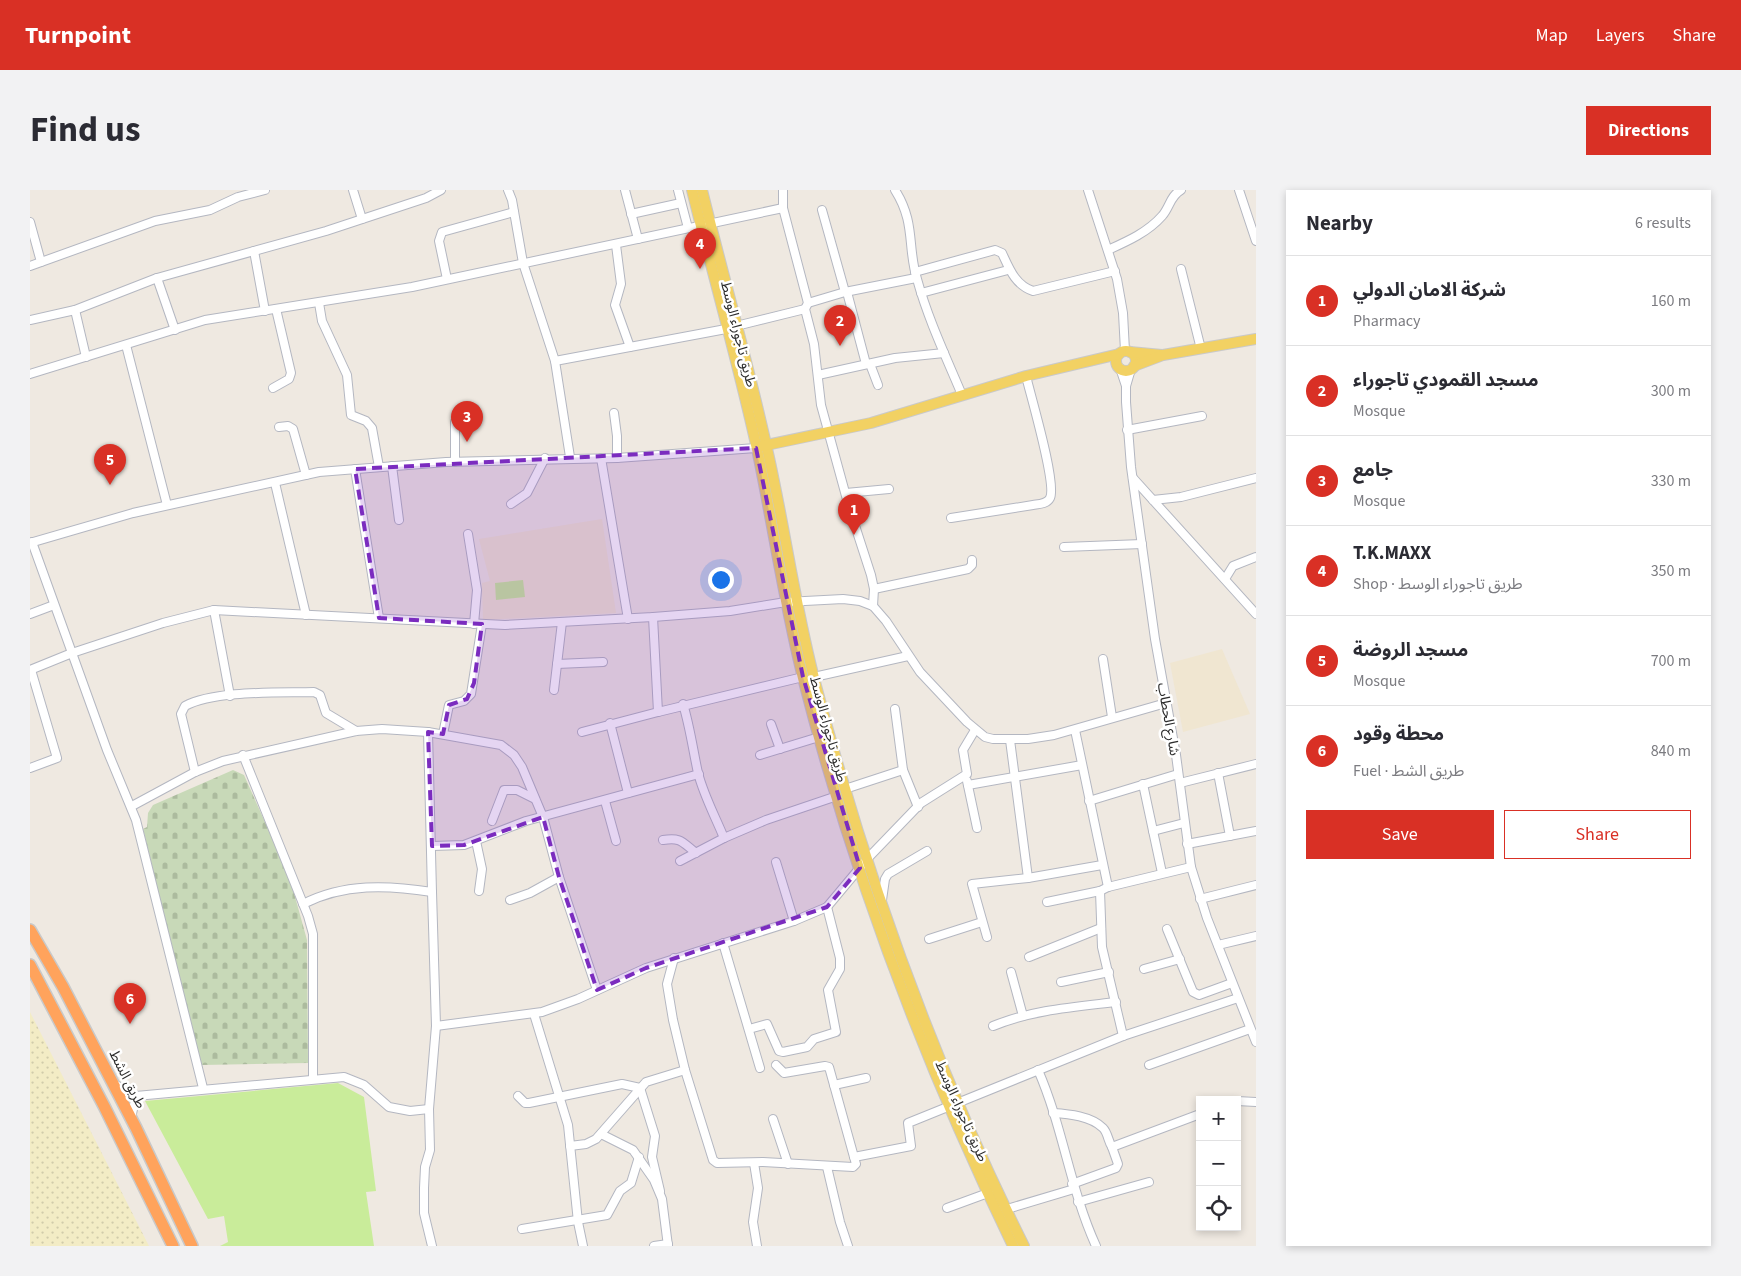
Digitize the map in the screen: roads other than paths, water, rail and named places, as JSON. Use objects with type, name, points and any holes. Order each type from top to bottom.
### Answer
[{"type":"highway","name":"طريق الشط","points":[[30,930],[63,987],[112,1081],[192,1246]]},
{"type":"highway","points":[[30,965],[104,1106],[173,1246]]},
{"type":"main road","points":[[692,190],[706,225]]},
{"type":"main road","name":"طريق تاجوراء الوسط","points":[[702,190],[706,225],[762,446],[791,601],[845,789],[882,902],[953,1105],[1024,1246]]},
{"type":"main road","points":[[1091,362],[1125,370],[1163,356],[1256,338]]},
{"type":"main road","points":[[762,446],[828,433],[894,416],[1026,376],[1125,353],[1163,356]]},
{"type":"main road","points":[[1118,367],[1116,360],[1125,353]]},
{"type":"main road","points":[[1125,353],[1135,358],[1132,368]]},
{"type":"main road","points":[[791,601],[803,677],[860,868],[921,1042],[953,1105],[988,1193],[1013,1246]]},
{"type":"street","points":[[30,266],[155,221],[210,210],[247,192],[265,190]]},
{"type":"street","points":[[353,190],[362,219]]},
{"type":"street","points":[[30,320],[74,310],[158,278],[362,219],[426,198],[441,190]]},
{"type":"street","points":[[508,190],[524,263],[554,361],[570,457]]},
{"type":"street","points":[[625,190],[638,240]]},
{"type":"street","points":[[678,190],[688,228]]},
{"type":"street","points":[[783,190],[783,208],[789,222],[814,344],[821,405],[874,590],[873,606]]},
{"type":"street","points":[[895,190],[910,225],[916,275],[921,293],[962,395]]},
{"type":"street","points":[[1088,190],[1115,271],[1123,313],[1125,353]]},
{"type":"street","points":[[1108,250],[1150,227],[1165,212],[1171,193],[1180,190]]},
{"type":"street","points":[[1239,190],[1256,241]]},
{"type":"street","points":[[632,214],[681,203]]},
{"type":"street","points":[[30,374],[205,320],[319,303],[447,279],[616,245],[783,208]]},
{"type":"street","points":[[822,210],[868,364],[878,385]]},
{"type":"street","points":[[447,279],[438,241],[442,232],[514,212]]},
{"type":"street","points":[[30,222],[41,262]]},
{"type":"street","points":[[616,245],[621,284],[615,305],[630,347]]},
{"type":"street","points":[[554,361],[732,327],[806,306],[846,292],[916,275],[995,250],[1002,253],[1008,270],[1023,286],[1038,291],[1115,271]]},
{"type":"street","points":[[254,251],[265,311]]},
{"type":"street","points":[[1181,269],[1201,349]]},
{"type":"street","points":[[921,293],[1008,270]]},
{"type":"street","points":[[158,278],[175,330]]},
{"type":"street","points":[[319,303],[322,321],[347,375],[351,416],[366,421],[372,428],[379,468]]},
{"type":"street","points":[[74,310],[86,357]]},
{"type":"street","points":[[273,388],[289,379],[291,373],[276,310]]},
{"type":"street","points":[[126,345],[167,505]]},
{"type":"street","points":[[818,375],[895,358],[944,353]]},
{"type":"street","name":"شارع الحطاب","points":[[1118,367],[1126,386]]},
{"type":"street","name":"شارع الحطاب","points":[[1132,368],[1126,386],[1127,430],[1142,544],[1191,867],[1200,899],[1256,1042]]},
{"type":"street","points":[[951,518],[1043,503],[1050,498],[1052,492],[1049,469],[1026,376]]},
{"type":"street","points":[[455,462],[455,422],[475,409]]},
{"type":"street","points":[[614,413],[617,458]]},
{"type":"street","points":[[1127,430],[1202,416]]},
{"type":"street","points":[[279,427],[288,426],[293,429],[306,475]]},
{"type":"street","points":[[203,1088],[132,806],[107,750],[31,543],[104,521],[167,505],[306,475],[392,466],[570,457],[617,458],[762,446]]},
{"type":"street","points":[[511,504],[527,493],[544,458]]},
{"type":"street","points":[[601,458],[628,618]]},
{"type":"street","points":[[392,466],[399,520]]},
{"type":"street","points":[[355,469],[379,618]]},
{"type":"street","points":[[1133,478],[1256,614]]},
{"type":"street","points":[[1153,500],[1181,497],[1256,478]]},
{"type":"street","points":[[275,483],[306,614]]},
{"type":"street","points":[[846,493],[889,489]]},
{"type":"street","points":[[443,734],[449,705],[464,701],[471,694],[478,624],[477,590],[468,534]]},
{"type":"street","points":[[1064,546],[1142,544]]},
{"type":"street","points":[[1225,579],[1233,566],[1256,556]]},
{"type":"street","points":[[874,590],[968,569],[972,565],[972,560]]},
{"type":"street","points":[[30,768],[57,758],[30,670],[72,653],[163,623],[214,610],[478,624],[654,618],[730,611],[791,601],[843,599],[860,601],[873,606],[886,621],[920,672],[975,730],[984,737],[1010,740],[1028,739],[1074,730],[1112,717],[1166,703]]},
{"type":"street","points":[[30,614],[54,605]]},
{"type":"street","points":[[214,610],[230,696]]},
{"type":"street","points":[[654,618],[658,712]]},
{"type":"street","points":[[554,690],[562,622]]},
{"type":"street","points":[[814,678],[908,656]]},
{"type":"street","points":[[1103,660],[1112,717]]},
{"type":"street","points":[[557,664],[603,662]]},
{"type":"street","points":[[582,732],[683,704],[803,677]]},
{"type":"street","points":[[195,772],[182,711],[188,704],[230,696],[317,692],[326,714],[356,731]]},
{"type":"street","points":[[683,704],[690,726],[699,774],[710,809],[724,838]]},
{"type":"street","points":[[895,709],[903,770],[918,807]]},
{"type":"street","points":[[610,723],[628,793]]},
{"type":"street","points":[[771,724],[780,749]]},
{"type":"street","points":[[132,806],[195,772],[243,755],[356,731],[382,729],[428,732],[501,745],[509,750],[522,767],[534,799],[544,817],[558,877],[597,990]]},
{"type":"street","points":[[975,730],[963,750],[977,828]]},
{"type":"street","points":[[1074,730],[1108,887]]},
{"type":"street","points":[[428,732],[436,1026],[430,1109],[430,1150],[425,1168],[424,1213],[432,1246]]},
{"type":"street","points":[[760,755],[820,737]]},
{"type":"street","points":[[1010,740],[1028,878]]},
{"type":"street","points":[[243,755],[303,904],[313,934],[313,1078]]},
{"type":"street","points":[[1089,801],[1143,784],[1218,773],[1256,764]]},
{"type":"street","points":[[968,785],[1082,765]]},
{"type":"street","points":[[845,789],[903,770]]},
{"type":"street","points":[[1218,773],[1230,836]]},
{"type":"street","points":[[432,846],[464,844],[526,821],[699,774]]},
{"type":"street","points":[[436,1026],[534,1014],[597,990],[646,968],[794,921],[827,907],[868,858],[930,795],[967,774]]},
{"type":"street","points":[[1143,784],[1162,874]]},
{"type":"street","points":[[492,821],[504,790],[517,790],[534,799]]},
{"type":"street","points":[[680,861],[724,838],[766,820],[837,796]]},
{"type":"street","points":[[605,801],[616,840]]},
{"type":"street","points":[[1153,831],[1184,822]]},
{"type":"street","points":[[1187,844],[1256,831]]},
{"type":"street","points":[[662,840],[673,838],[684,841],[696,853]]},
{"type":"street","points":[[476,840],[482,869],[479,890]]},
{"type":"street","points":[[882,902],[885,880],[888,874],[927,851]]},
{"type":"street","points":[[776,862],[794,921]]},
{"type":"street","points":[[987,937],[971,884],[1028,878],[1102,865]]},
{"type":"street","points":[[1047,902],[1100,891],[1108,887],[1191,867]]},
{"type":"street","points":[[510,900],[530,893],[558,877]]},
{"type":"street","points":[[1200,899],[1256,885]]},
{"type":"street","points":[[303,904],[334,890],[400,887],[432,892]]},
{"type":"street","points":[[1100,891],[1102,947],[1123,1036]]},
{"type":"street","points":[[749,1029],[766,1024],[779,1051],[783,1052],[807,1047],[814,1039],[836,1032],[828,990],[840,969],[840,958],[827,907]]},
{"type":"street","points":[[929,939],[982,922]]},
{"type":"street","points":[[1029,957],[1101,928]]},
{"type":"street","points":[[1168,930],[1195,994],[1232,983]]},
{"type":"street","points":[[1218,945],[1256,936]]},
{"type":"street","points":[[723,943],[760,1068]]},
{"type":"street","points":[[674,958],[667,984],[685,1070],[714,1162],[854,1167],[856,1164],[827,1066],[784,1073],[776,1065]]},
{"type":"street","points":[[1144,969],[1180,960]]},
{"type":"street","points":[[1011,972],[1023,1016]]},
{"type":"street","points":[[1061,982],[1109,972]]},
{"type":"street","points":[[854,1157],[911,1146],[908,1123],[1123,1036],[1238,998]]},
{"type":"street","points":[[992,1026],[1023,1016],[1060,1008],[1116,1002]]},
{"type":"street","points":[[534,1014],[558,1098],[568,1125],[578,1222],[583,1246]]},
{"type":"street","points":[[1150,1065],[1250,1029]]},
{"type":"street","points":[[570,1146],[591,1142],[601,1134],[640,1088],[652,1079],[685,1070]]},
{"type":"street","points":[[1038,1070],[1053,1113],[1078,1202],[1096,1246]]},
{"type":"street","points":[[112,1081],[119,1088],[136,1096],[203,1088],[344,1077],[364,1085],[389,1107],[410,1111],[430,1109]]},
{"type":"street","points":[[834,1085],[866,1078]]},
{"type":"street","points":[[518,1096],[525,1103],[529,1103],[622,1084],[640,1088]]},
{"type":"street","points":[[640,1088],[654,1136],[652,1157],[660,1191],[668,1245],[654,1246]]},
{"type":"street","points":[[131,1119],[136,1096]]},
{"type":"street","points":[[1241,1101],[1256,1102]]},
{"type":"street","points":[[1007,1209],[1073,1186],[1116,1168],[1118,1164],[1106,1131],[1101,1126],[1070,1114],[1053,1113]]},
{"type":"street","points":[[1112,1147],[1196,1116]]},
{"type":"street","points":[[773,1119],[788,1164]]},
{"type":"street","points":[[601,1134],[633,1150],[639,1156],[660,1191]]},
{"type":"street","points":[[522,1229],[578,1222],[607,1215],[620,1191],[631,1183],[639,1156]]},
{"type":"street","points":[[754,1163],[758,1188],[754,1222],[757,1246]]},
{"type":"street","points":[[827,1167],[840,1222],[848,1246]]},
{"type":"street","points":[[1078,1202],[1149,1182]]},
{"type":"street","points":[[947,1208],[988,1193]]},
{"type":"place","name":"T.K.MAXX","points":[[700,269]]},
{"type":"place","name":"مسجد القمودي تاجوراء","points":[[840,346]]},
{"type":"place","name":"جامع","points":[[467,442]]},
{"type":"place","name":"مسجد الروضة","points":[[110,485]]},
{"type":"place","name":"شركة الامان الدولي","points":[[854,535]]},
{"type":"place","name":"محطة وقود","points":[[130,1024]]}]
